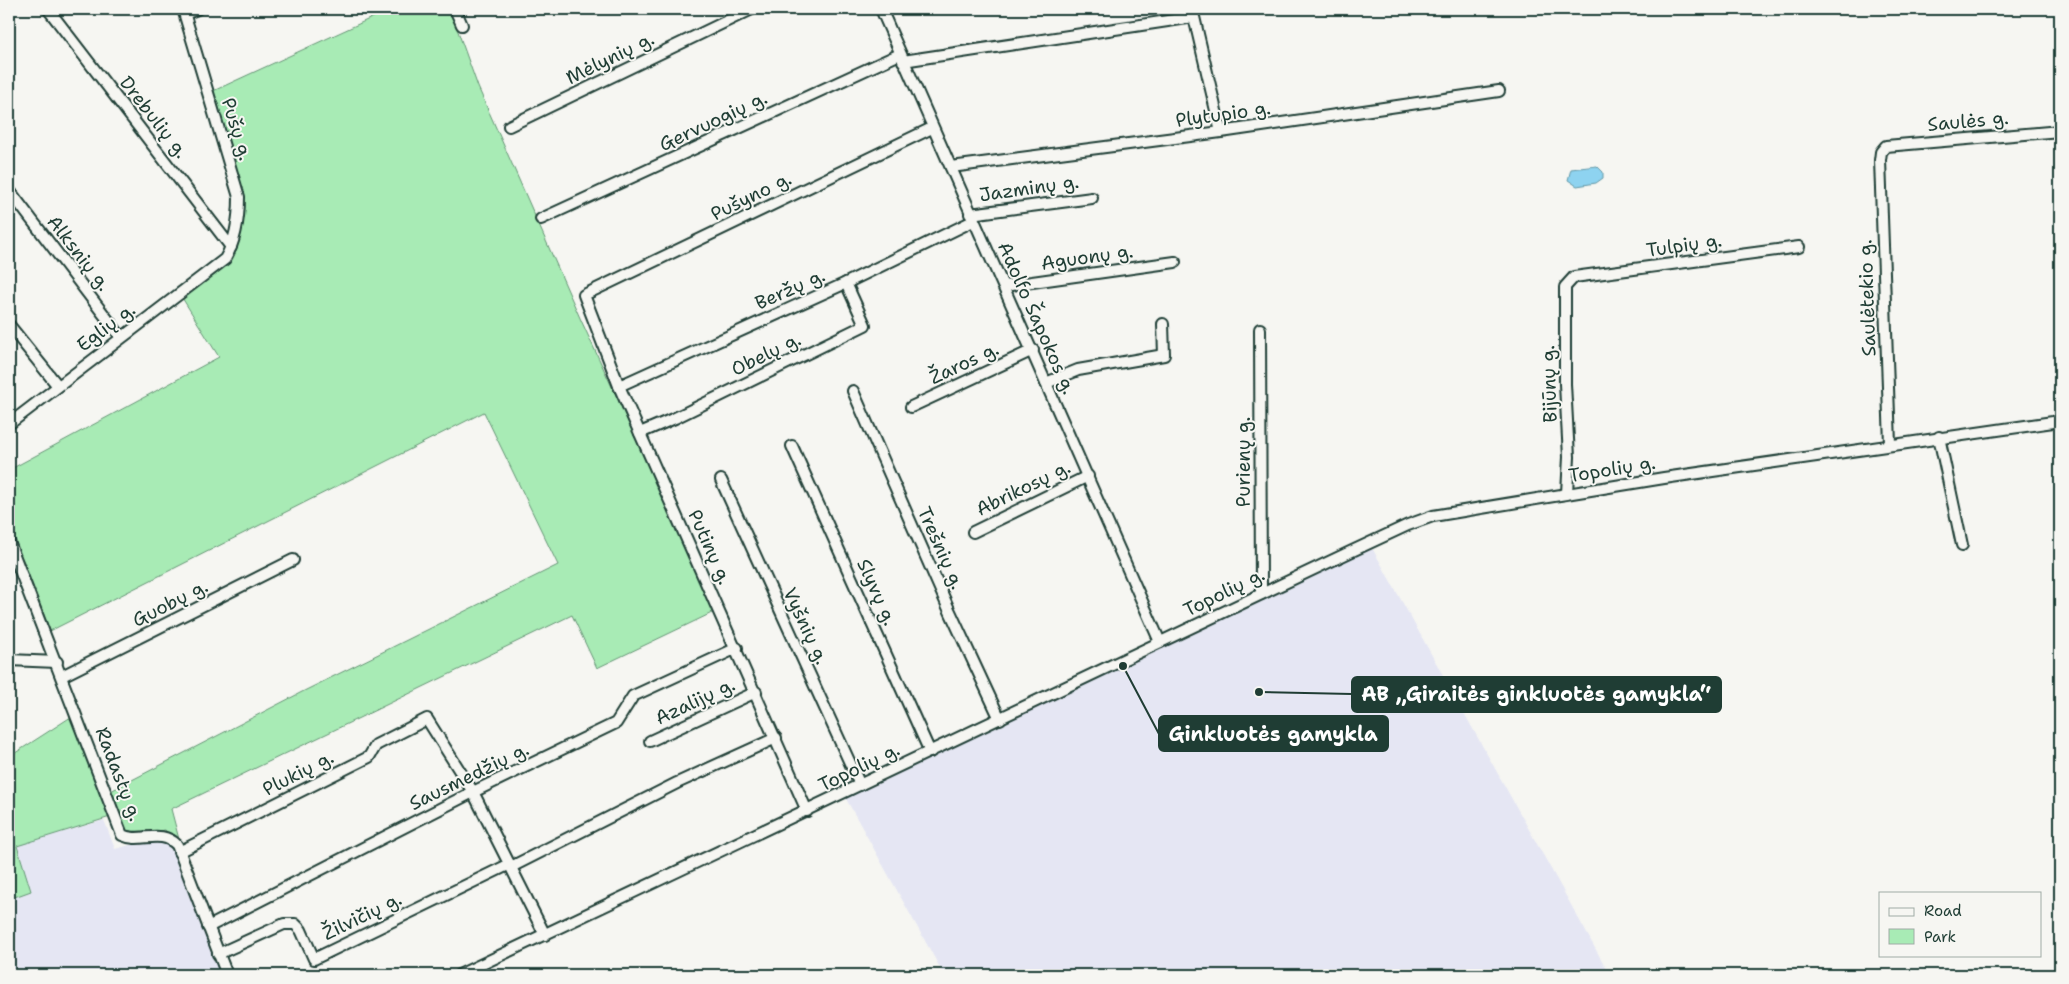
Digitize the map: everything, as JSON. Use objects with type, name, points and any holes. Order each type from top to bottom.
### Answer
[{"type":"street","name":"Drebulių g.","points":[[48,9],[232,247]]},
{"type":"street","points":[[184,12],[197,9]]},
{"type":"street","points":[[455,9],[462,25]]},
{"type":"street","name":"Mėlynių g.","points":[[510,126],[752,9]]},
{"type":"street","name":"Adolfo Šapokos g.","points":[[880,9],[1033,350],[1046,384],[1160,642]]},
{"type":"street","name":"Pušų g.","points":[[184,12],[239,197],[239,209],[232,247],[225,259]]},
{"type":"street","name":"Gervuogių g.","points":[[541,219],[902,57],[1194,17],[1222,132]]},
{"type":"street","name":"Plytupio g.","points":[[951,167],[1222,132],[1499,91]]},
{"type":"street","name":"Pušyno g.","points":[[584,296],[932,128]]},
{"type":"street","name":"Saulės g.","points":[[1881,152],[1886,146],[2060,131]]},
{"type":"street","name":"Saulėtekio g.","points":[[1881,152],[1890,444]]},
{"type":"street","name":"Alksnių g.","points":[[9,190],[121,337]]},
{"type":"street","name":"Jazminų g.","points":[[972,217],[1092,198]]},
{"type":"street","name":"Beržų g.","points":[[619,386],[846,283],[972,217]]},
{"type":"street","name":"Tulpių g.","points":[[1574,277],[1799,247]]},
{"type":"street","name":"Eglių g.","points":[[9,424],[225,259]]},
{"type":"street","name":"Aguonų g.","points":[[1004,286],[1175,262]]},
{"type":"street","name":"Bijūnų g.","points":[[1566,493],[1569,457],[1565,384],[1565,287],[1574,277]]},
{"type":"street","name":"Obelų g.","points":[[640,433],[675,418],[865,325],[846,283]]},
{"type":"street","name":"Putinų g.","points":[[584,296],[619,386],[737,648],[807,811]]},
{"type":"street","points":[[1046,384],[1078,370],[1164,356],[1163,324]]},
{"type":"street","points":[[9,325],[58,386]]},
{"type":"street","name":"Purienų g.","points":[[1260,329],[1261,594]]},
{"type":"street","name":"Žaros g.","points":[[910,407],[1033,350]]},
{"type":"street","name":"Trešnių g.","points":[[853,391],[948,607],[1000,718]]},
{"type":"street","name":"Topolių g.","points":[[459,975],[1390,533],[1433,516],[1566,493],[1939,436],[2060,420]]},
{"type":"street","points":[[1939,436],[1962,545]]},
{"type":"street","name":"Slyvų g.","points":[[792,446],[930,752]]},
{"type":"street","name":"Abrikosų g.","points":[[973,532],[1088,476]]},
{"type":"street","name":"Vyšnių g.","points":[[721,480],[860,786]]},
{"type":"street","name":"Radastų g.","points":[[9,542],[57,662],[122,835],[132,839],[161,835],[170,838],[177,844],[227,975]]},
{"type":"street","name":"Guobų g.","points":[[62,676],[293,560]]},
{"type":"street","name":"Sausmedžių g.","points":[[208,927],[473,792],[616,724],[633,696],[737,648]]},
{"type":"street","points":[[9,660],[57,662]]},
{"type":"street","name":"Azalijų g.","points":[[650,741],[756,692]]},
{"type":"street","name":"Plukių g.","points":[[179,852],[369,757],[376,745],[427,719],[473,792]]},
{"type":"street","name":"Žilvičių g.","points":[[218,954],[284,924],[294,924],[301,930],[314,959],[511,866],[677,783],[776,738]]},
{"type":"street","points":[[473,792],[545,935]]},
{"type":"shaded area","points":[[1371,546],[1610,975],[944,975],[845,797]]},
{"type":"shaded area","points":[[104,820],[115,849],[154,839],[173,846],[224,975],[9,975],[9,899],[31,891],[16,846]]},
{"type":"green space","points":[[391,9],[450,9],[478,87],[580,318],[716,611],[597,668],[572,615],[171,809],[180,843],[165,830],[128,837],[120,814],[17,846],[31,891],[9,899],[9,757],[74,715],[103,795],[302,692],[558,565],[484,412],[50,631],[24,562],[9,535],[9,470],[219,357],[181,296],[229,263],[239,242],[244,217],[242,192],[211,92]]},
{"type":"water","points":[[1597,166],[1603,172],[1603,178],[1596,183],[1577,186],[1568,180],[1571,169]]},
{"type":"place","name":"Ginkluotės gamykla","points":[[1123,666]]},
{"type":"place","name":"AB „Giraitės ginkluotės gamykla“","points":[[1259,692]]}]
